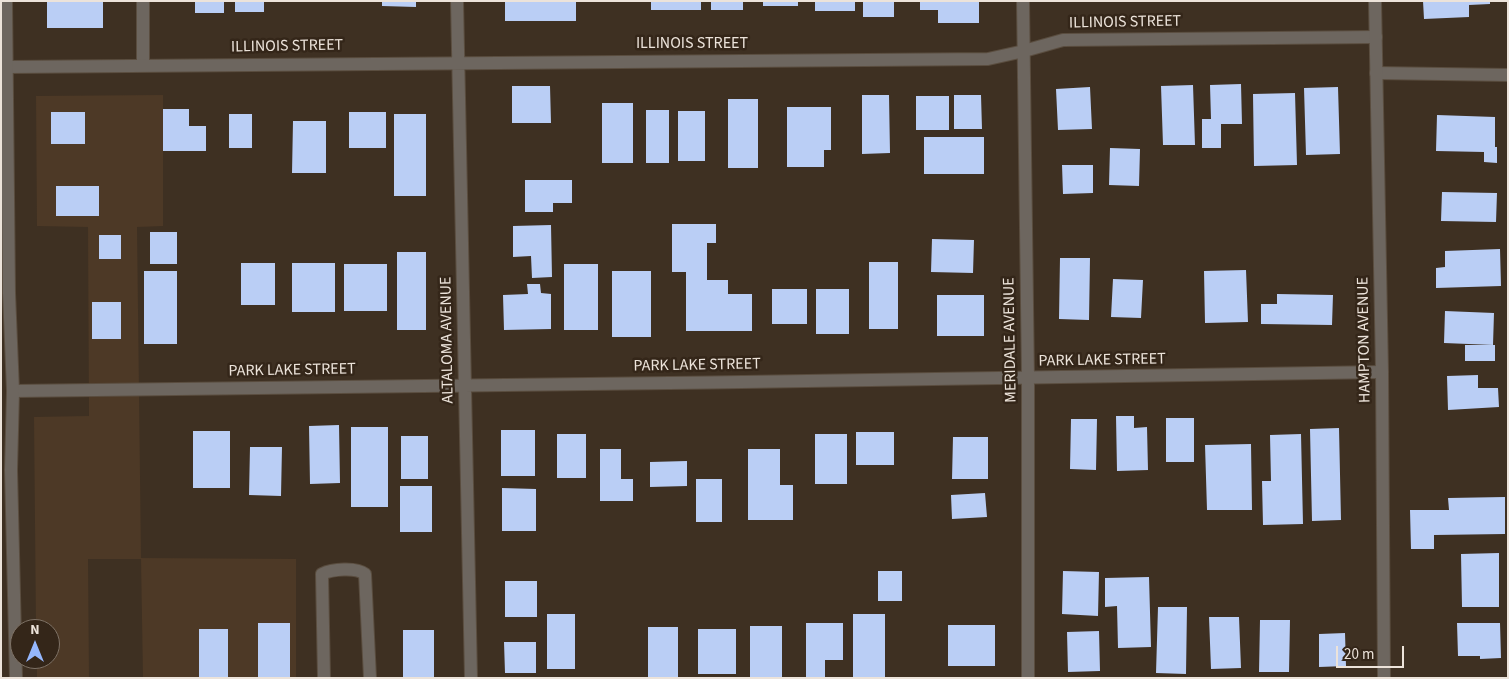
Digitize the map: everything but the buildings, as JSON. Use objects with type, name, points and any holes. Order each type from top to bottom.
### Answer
[{"type":"street","points":[[6,1],[5,292],[13,391],[6,470],[16,678]]},
{"type":"street","points":[[143,1],[143,65]]},
{"type":"street","name":"ALTALOMA AVENUE","points":[[457,1],[471,678]]},
{"type":"street","name":"MERIDALE AVENUE","points":[[1023,1],[1028,379],[1028,678]]},
{"type":"street","name":"HAMPTON AVENUE","points":[[1375,1],[1382,372],[1384,678]]},
{"type":"street","name":"ILLINOIS STREET","points":[[7,67],[988,59],[1024,52],[1063,40],[1376,36]]},
{"type":"street","points":[[1376,73],[1508,75]]},
{"type":"street","name":"PARK LAKE STREET","points":[[13,391],[466,384],[1028,379],[1382,372]]},
{"type":"street","points":[[324,678],[322,574],[330,570],[360,570],[365,574],[370,678]]},
{"type":"shaded area","points":[[163,95],[163,226],[137,227],[141,558],[296,559],[296,678],[143,678],[141,559],[88,559],[89,678],[37,678],[37,669],[60,669],[60,619],[36,619],[34,417],[89,416],[88,227],[37,226],[36,96]]}]
